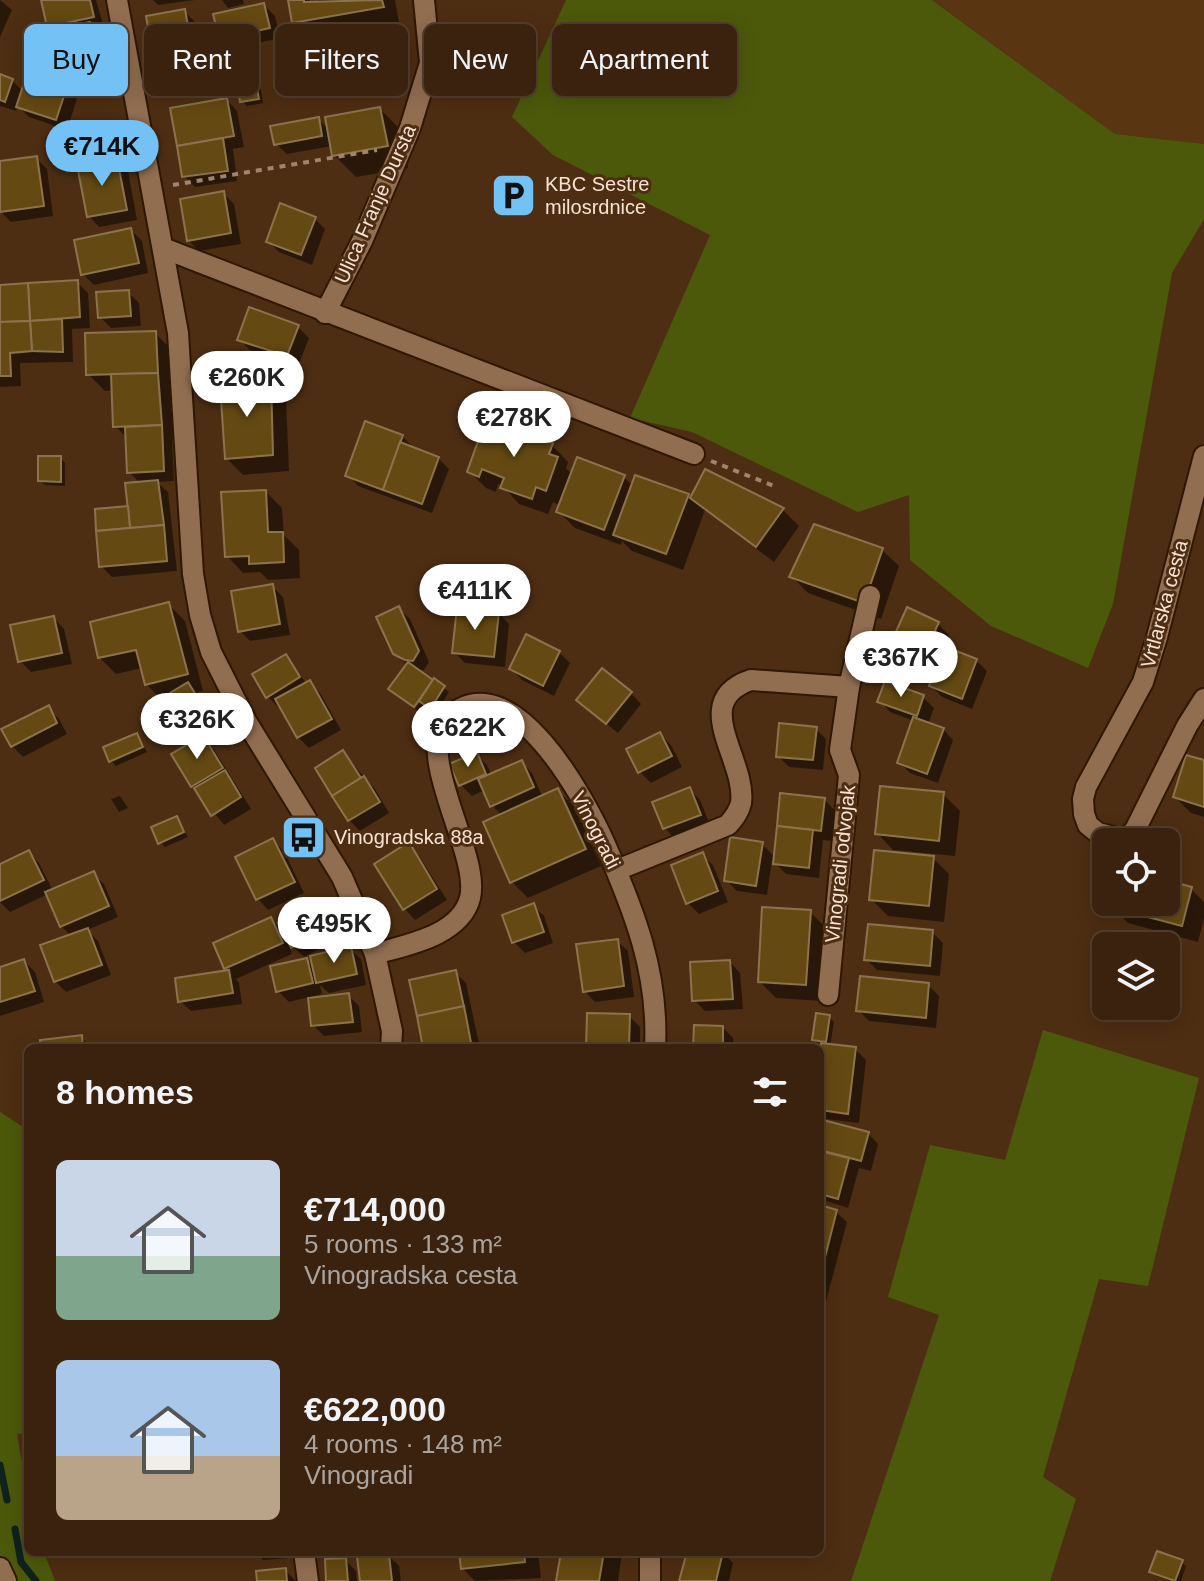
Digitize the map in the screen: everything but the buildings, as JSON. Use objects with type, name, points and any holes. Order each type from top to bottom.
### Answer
[{"type":"street","points":[[117,0],[178,333],[193,574],[200,615],[207,640],[246,721],[342,877],[375,954],[392,1031],[391,1044]]},
{"type":"street","name":"Ulica Franje Dursta","points":[[325,313],[362,241],[403,145],[430,63],[425,1]]},
{"type":"street","points":[[163,248],[694,454]]},
{"type":"street","name":"Vrtlarska cesta","points":[[1204,456],[1143,682],[1086,787],[1084,814],[1088,825],[1109,838],[1121,839],[1135,830],[1187,726],[1204,699]]},
{"type":"street","name":"Vinogradi odvojak","points":[[828,995],[849,775],[840,750],[849,687],[870,596]]},
{"type":"street","points":[[617,870],[728,825],[737,814],[741,802],[740,784],[721,720],[722,704],[737,685],[751,680],[849,687]]},
{"type":"street","name":"Vinogradi","points":[[375,954],[421,940],[446,928],[462,915],[470,898],[470,877],[439,765],[438,743],[449,717],[471,705],[487,703],[507,709],[524,722],[585,802],[617,870],[634,911],[650,967],[655,1044]]},
{"type":"street","points":[[305,1556],[308,1581]]},
{"type":"street","points":[[650,1556],[650,1581]]},
{"type":"street","points":[[0,1568],[6,1581]]},
{"type":"path","points":[[151,188],[403,145]]},
{"type":"path","points":[[694,454],[774,486]]},
{"type":"shaded area","points":[[933,0],[1204,0],[1204,144],[1115,134]]},
{"type":"green space","points":[[566,0],[932,0],[1115,134],[1204,144],[1204,219],[1172,273],[1113,604],[1088,668],[991,626],[910,560],[909,495],[858,512],[692,432],[630,418],[710,235],[553,155],[512,117],[522,96],[536,96],[536,65],[552,30],[552,96],[737,96],[737,24],[555,24]]},
{"type":"green space","points":[[1043,1030],[1199,1078],[1148,1286],[1099,1279],[1043,1477],[1076,1499],[1050,1581],[851,1581],[939,1315],[888,1297],[930,1145],[1005,1160]]},
{"type":"green space","points":[[0,1112],[24,1127],[24,1433],[17,1434],[24,1474],[24,1556],[46,1556],[55,1581],[0,1581]]},
{"type":"waterway","points":[[0,1465],[7,1500]]},
{"type":"waterway","points":[[15,1529],[21,1562],[36,1581]]},
{"type":"place","name":"KBC Sestre milosrdnice","points":[[514,195]]},
{"type":"place","name":"Vinogradska 88a","points":[[303,837]]}]
